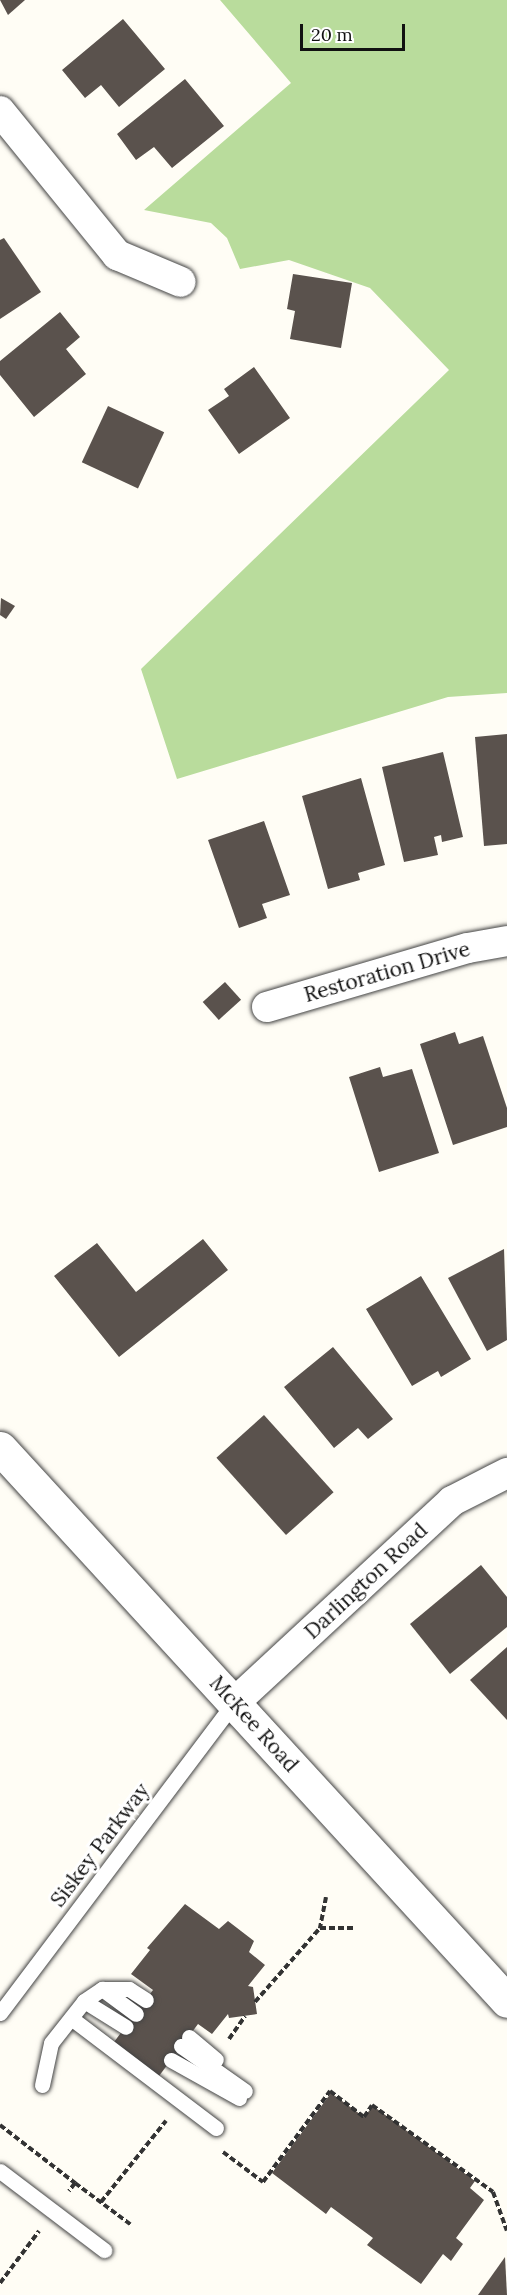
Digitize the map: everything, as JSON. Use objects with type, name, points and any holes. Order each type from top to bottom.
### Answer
[{"type":"street","points":[[0,111],[117,255],[181,282]]},
{"type":"street","name":"Restoration Drive","points":[[267,1007],[468,948],[507,941]]},
{"type":"street","name":"McKee Road","points":[[0,1448],[507,2001]]},
{"type":"street","name":"Darlington Road","points":[[234,1702],[452,1501],[507,1473]]},
{"type":"lane","name":"Siskey Parkway","points":[[0,2013],[234,1702]]},
{"type":"lane","points":[[102,1989],[136,2014]]},
{"type":"lane","points":[[42,2085],[51,2043],[84,2001],[102,1989],[129,1989],[146,2000]]},
{"type":"lane","points":[[84,2001],[126,2027]]},
{"type":"lane","points":[[71,2018],[216,2127]]},
{"type":"lane","points":[[171,2060],[245,2091],[185,2041]]},
{"type":"lane","points":[[0,2171],[104,2250]]},
{"type":"path","points":[[255,2002],[320,1928],[326,1897]]},
{"type":"path","points":[[320,1928],[354,1928]]},
{"type":"path","points":[[216,2147],[263,2182],[330,2091],[364,2117],[372,2105],[493,2192],[507,2231]]},
{"type":"path","points":[[75,2183],[130,2224]]},
{"type":"green space","points":[[220,0],[507,0],[507,693],[448,697],[177,779],[141,669],[449,370],[370,288],[289,260],[240,269],[227,238],[211,223],[144,210],[291,83]]},
{"type":"building","points":[[0,0],[25,0],[8,15]]},
{"type":"building","points":[[123,19],[165,69],[119,107],[101,85],[85,98],[62,70]]},
{"type":"building","points":[[185,79],[224,126],[172,168],[154,147],[136,160],[117,134]]},
{"type":"building","points":[[4,238],[41,292],[0,319],[0,240]]},
{"type":"building","points":[[293,274],[352,283],[341,348],[290,339],[295,311],[287,309]]},
{"type":"building","points":[[60,312],[80,337],[66,349],[86,374],[34,417],[0,375],[0,361]]},
{"type":"building","points":[[254,367],[290,418],[239,454],[208,410],[229,396],[224,389]]},
{"type":"building","points":[[108,406],[164,432],[138,488],[82,462]]},
{"type":"building","points":[[1,598],[15,606],[6,619],[0,615]]},
{"type":"building","points":[[507,734],[507,844],[484,846],[475,737]]},
{"type":"building","points":[[443,752],[463,837],[442,842],[441,835],[434,837],[438,855],[404,862],[382,767]]},
{"type":"building","points":[[361,778],[385,865],[358,873],[360,880],[328,889],[302,796]]},
{"type":"building","points":[[264,821],[290,895],[262,904],[267,918],[239,928],[208,840]]},
{"type":"building","points":[[225,982],[241,1000],[219,1020],[203,1002]]},
{"type":"building","points":[[455,1032],[459,1044],[483,1036],[507,1108],[507,1127],[453,1145],[420,1044]]},
{"type":"building","points":[[380,1067],[383,1077],[412,1069],[439,1153],[379,1172],[349,1077]]},
{"type":"building","points":[[203,1239],[228,1270],[119,1357],[54,1276],[97,1243],[136,1292]]},
{"type":"building","points":[[504,1249],[507,1340],[487,1351],[448,1278]]},
{"type":"building","points":[[421,1276],[471,1359],[441,1377],[438,1371],[412,1386],[366,1309]]},
{"type":"building","points":[[333,1347],[393,1419],[368,1439],[358,1428],[334,1448],[284,1387]]},
{"type":"building","points":[[264,1415],[334,1492],[286,1535],[216,1458]]},
{"type":"building","points":[[481,1565],[507,1597],[507,1627],[450,1674],[410,1624]]},
{"type":"building","points":[[507,1647],[507,1720],[470,1680]]},
{"type":"building","points":[[185,1904],[219,1929],[228,1921],[254,1941],[249,1952],[265,1965],[248,1986],[253,1987],[257,2014],[229,2018],[228,2014],[212,2034],[198,2024],[159,2076],[114,2042],[153,1990],[131,1974],[150,1950],[147,1948]]},
{"type":"building","points":[[331,2093],[364,2117],[373,2106],[475,2181],[470,2188],[484,2200],[456,2238],[463,2244],[451,2261],[443,2254],[421,2284],[367,2245],[373,2238],[331,2207],[326,2214],[272,2173]]},
{"type":"building","points":[[505,2257],[507,2295],[478,2295]]}]
